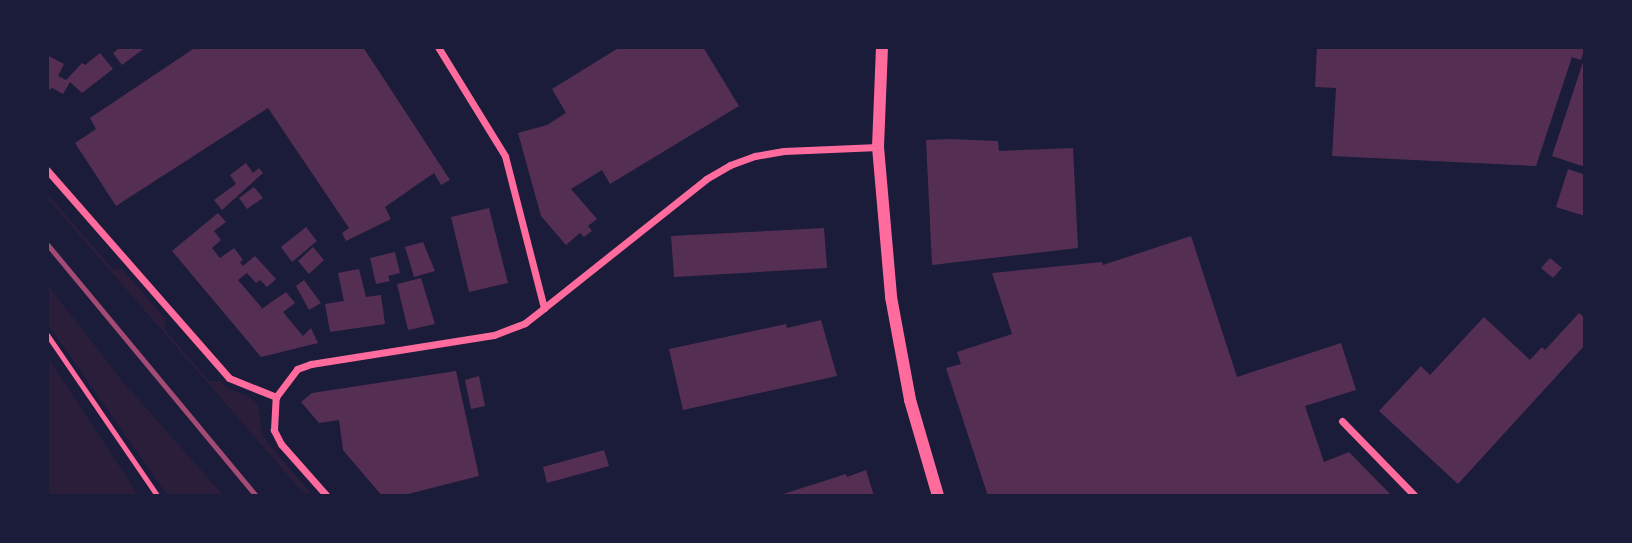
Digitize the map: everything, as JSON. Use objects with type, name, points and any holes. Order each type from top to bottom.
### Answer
[{"type":"street","points":[[438,47],[505,156],[544,308]]},
{"type":"street","points":[[882,47],[878,147],[883,224],[899,351],[938,496]]},
{"type":"street","points":[[327,496],[281,444],[274,430],[276,397],[289,376],[311,363],[494,335],[525,323],[706,179],[730,165],[755,156],[784,151],[878,147]]},
{"type":"street","points":[[47,170],[229,378],[276,397]]},
{"type":"street","points":[[1342,421],[1415,496]]},
{"type":"path","points":[[47,334],[158,496]]},
{"type":"shaded area","points":[[47,193],[112,268],[123,270],[166,320],[164,329],[209,381],[219,381],[228,389],[248,396],[258,404],[262,433],[313,496],[306,496],[47,198]]},
{"type":"shaded area","points":[[47,284],[124,383],[224,496],[168,496],[47,323]]},
{"type":"shaded area","points":[[47,356],[133,487],[139,496],[47,496]]},
{"type":"building","points":[[121,47],[146,47],[122,65],[113,53]]},
{"type":"building","points":[[196,47],[363,47],[450,180],[441,185],[434,173],[385,207],[391,219],[346,241],[342,233],[349,228],[268,108],[116,206],[75,143],[96,129],[90,118]]},
{"type":"building","points":[[620,47],[703,47],[739,106],[610,184],[602,170],[571,189],[597,219],[588,226],[592,231],[584,237],[580,233],[566,245],[541,216],[518,133],[547,125],[566,113],[552,89]]},
{"type":"building","points":[[1317,47],[1585,47],[1581,60],[1572,57],[1536,166],[1332,156],[1336,88],[1315,87]]},
{"type":"building","points":[[100,53],[113,69],[82,93],[70,82],[63,94],[52,88],[47,91],[47,55],[64,64],[58,76],[66,80],[82,63],[85,65]]},
{"type":"building","points":[[1585,59],[1585,167],[1552,156]]},
{"type":"building","points":[[926,140],[998,141],[999,151],[1073,148],[1078,248],[932,265]]},
{"type":"building","points":[[246,163],[253,173],[259,168],[263,173],[222,210],[214,200],[236,184],[230,175]]},
{"type":"building","points":[[1568,169],[1585,175],[1585,216],[1556,207]]},
{"type":"building","points":[[254,187],[263,198],[247,209],[239,198]]},
{"type":"building","points":[[489,208],[508,283],[469,292],[451,217]]},
{"type":"building","points":[[218,213],[226,222],[214,231],[221,240],[212,248],[220,258],[234,248],[243,260],[240,262],[243,266],[255,256],[276,279],[267,287],[260,280],[256,283],[247,273],[238,280],[262,308],[260,310],[286,292],[295,303],[283,312],[303,336],[311,328],[318,343],[261,357],[172,251]]},
{"type":"building","points":[[306,227],[317,241],[292,262],[281,247]]},
{"type":"building","points":[[824,228],[827,268],[674,277],[671,236]]},
{"type":"building","points":[[1191,236],[1237,377],[1341,343],[1356,390],[1305,406],[1324,462],[1349,452],[1392,496],[988,496],[946,368],[961,364],[957,352],[1012,334],[992,273],[1102,262],[1103,265]]},
{"type":"building","points":[[423,242],[435,271],[414,277],[405,247]]},
{"type":"building","points":[[313,247],[324,260],[309,274],[298,261]]},
{"type":"building","points":[[395,252],[400,273],[388,276],[390,281],[376,284],[370,258]]},
{"type":"building","points":[[1550,258],[1562,268],[1553,278],[1541,268]]},
{"type":"building","points":[[359,269],[366,297],[381,295],[385,324],[330,332],[325,304],[344,301],[338,273]]},
{"type":"building","points":[[421,278],[435,324],[408,330],[397,284]]},
{"type":"building","points":[[304,280],[321,303],[309,310],[296,286]]},
{"type":"building","points":[[1579,313],[1585,318],[1585,345],[1458,484],[1379,411],[1421,366],[1430,375],[1484,317],[1530,360],[1542,347],[1545,350]]},
{"type":"building","points":[[821,320],[837,376],[683,410],[669,349],[786,324],[787,328]]},
{"type":"building","points":[[456,371],[479,476],[400,496],[382,496],[343,450],[339,420],[319,423],[301,402],[312,393]]},
{"type":"building","points":[[479,376],[485,406],[471,409],[465,380]]},
{"type":"building","points":[[604,450],[609,466],[547,483],[543,467]]},
{"type":"building","points":[[866,470],[874,496],[777,496],[846,474],[847,477]]},
{"type":"railway","points":[[47,244],[256,496]]}]
